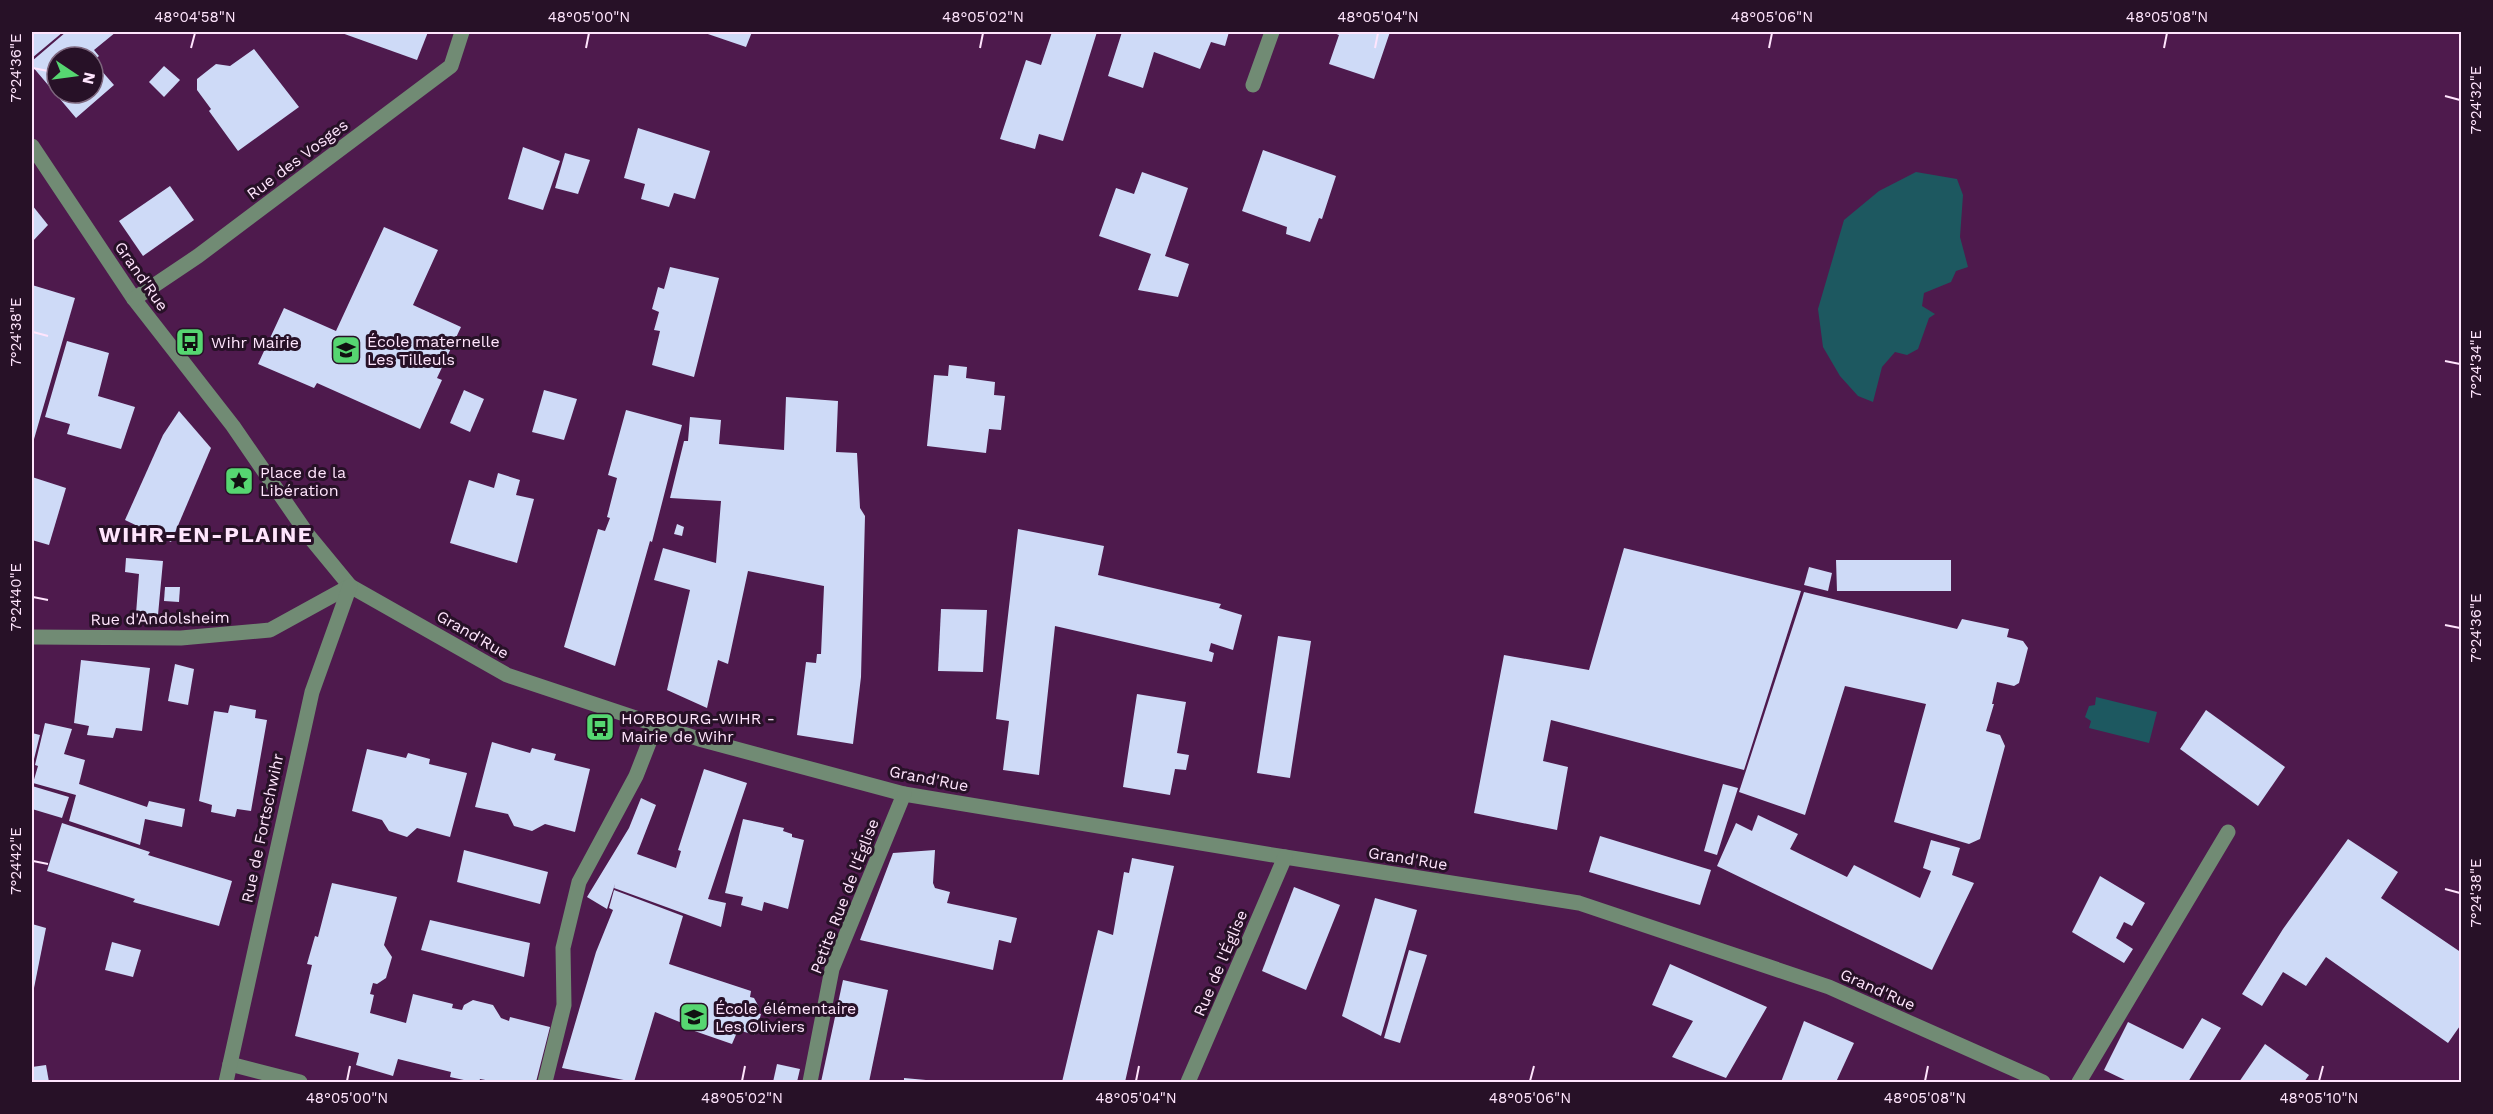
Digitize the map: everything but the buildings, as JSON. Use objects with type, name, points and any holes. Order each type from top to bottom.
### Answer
[{"type":"street","name":"Rue des Vosges","points":[[134,299],[198,256],[450,66],[462,32]]},
{"type":"street","points":[[1253,85],[1272,32]]},
{"type":"street","name":"Grand'Rue","points":[[32,146],[134,299],[233,426],[308,535],[350,586],[507,675],[699,739],[904,794],[1579,903],[1829,987],[2043,1083]]},
{"type":"street","name":"Rue d'Andolsheim","points":[[32,637],[181,638],[270,630],[350,586]]},
{"type":"street","name":"Rue de Fortschwihr","points":[[226,1083],[312,692],[350,586]]},
{"type":"street","points":[[545,1083],[564,1005],[563,948],[579,882],[636,776],[656,725]]},
{"type":"street","name":"Petite Rue de l'Église","points":[[810,1083],[832,969],[904,794]]},
{"type":"street","points":[[2079,1083],[2228,832]]},
{"type":"street","name":"Rue de l'Église","points":[[1188,1083],[1285,857]]},
{"type":"street","points":[[230,1064],[300,1083]]},
{"type":"shaded area","points":[[1916,172],[1957,179],[1963,195],[1960,237],[1968,267],[1956,271],[1951,282],[1924,293],[1922,306],[1935,314],[1929,318],[1918,349],[1907,355],[1895,352],[1882,367],[1873,402],[1858,396],[1840,376],[1823,347],[1818,309],[1844,220],[1879,191]]},
{"type":"shaded area","points":[[2096,697],[2157,712],[2149,743],[2089,728],[2091,721],[2085,717],[2089,706],[2095,705]]},
{"type":"place","name":"Wihr Mairie","points":[[190,342]]},
{"type":"place","name":"École maternelle Les Tilleuls","points":[[346,350]]},
{"type":"place","name":"Place de la Libération","points":[[239,481]]},
{"type":"place","name":"HORBOURG-WIHR - Mairie de Wihr","points":[[600,727]]},
{"type":"place","name":"École élémentaire Les Oliviers","points":[[694,1017]]},
{"type":"district","name":"WIHR-EN-PLAINE","points":[[206,534]]}]
